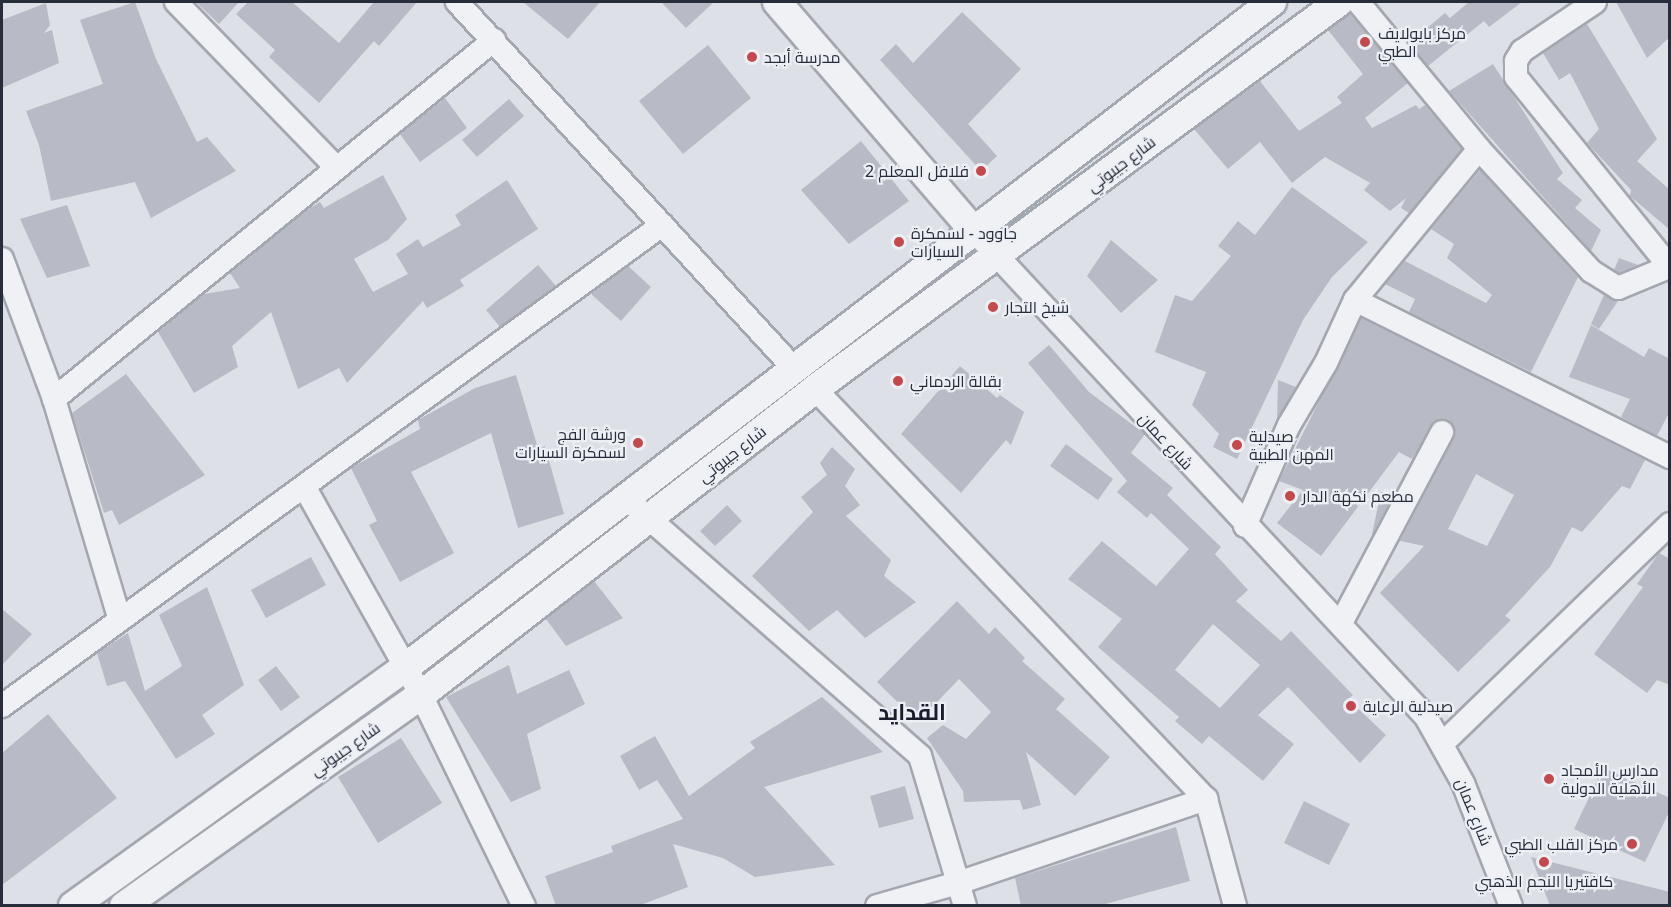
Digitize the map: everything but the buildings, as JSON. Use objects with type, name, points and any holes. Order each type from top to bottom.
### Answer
[{"type":"street","points":[[176,2],[337,168]]},
{"type":"street","points":[[457,2],[794,368],[1206,799],[1235,906]]},
{"type":"street","name":"شارع عمان","points":[[777,2],[997,258],[1245,526],[1397,682],[1443,742],[1511,906]]},
{"type":"street","name":"شارع جيبوتي","points":[[124,906],[421,695],[815,389],[997,258],[1339,2]]},
{"type":"street","points":[[1358,2],[1479,149],[1577,256],[1618,288],[1669,267],[1516,77],[1516,62],[1522,51],[1595,2]]},
{"type":"street","name":"شارع جيبوتي","points":[[73,906],[405,667],[627,499],[794,368],[975,232],[1259,5]]},
{"type":"street","points":[[54,399],[494,40]]},
{"type":"street","points":[[1245,526],[1289,425],[1326,363],[1355,300],[1479,149]]},
{"type":"street","points":[[2,705],[119,617],[306,488],[662,225]]},
{"type":"street","points":[[2,259],[54,399],[119,617]]},
{"type":"street","points":[[1355,300],[1670,457]]},
{"type":"street","points":[[1341,623],[1442,432]]},
{"type":"street","points":[[306,488],[421,695],[524,906]]},
{"type":"street","points":[[627,499],[920,756],[961,882],[966,906]]},
{"type":"street","points":[[1443,742],[1670,524]]},
{"type":"street","points":[[878,906],[961,882],[1206,799]]},
{"type":"place","name":"مركز بايولايف الطبي","points":[[1365,42]]},
{"type":"place","name":"مدرسة أبجد","points":[[752,57]]},
{"type":"place","name":"فلافل المعلم 2","points":[[981,171]]},
{"type":"place","name":"جاوود - لسمكرة السيارات","points":[[899,242]]},
{"type":"place","name":"شيخ التجار","points":[[993,307]]},
{"type":"place","name":"بقالة الردماني","points":[[898,381]]},
{"type":"place","name":"ورشة الفج لسمكرة السيارات","points":[[638,443]]},
{"type":"place","name":"صيدلية المهن الطبية","points":[[1237,445]]},
{"type":"place","name":"مطعم نكهة الدار","points":[[1290,496]]},
{"type":"place","name":"صيدلية الرعاية","points":[[1351,706]]},
{"type":"place","name":"مدارس الأمجاد الأهلية الدولية","points":[[1549,779]]},
{"type":"place","name":"مركز القلب الطبي","points":[[1632,844]]},
{"type":"place","name":"كافتيريا النجم الذهبي","points":[[1544,862]]},
{"type":"district","name":"القدايد","points":[[912,712]]}]
